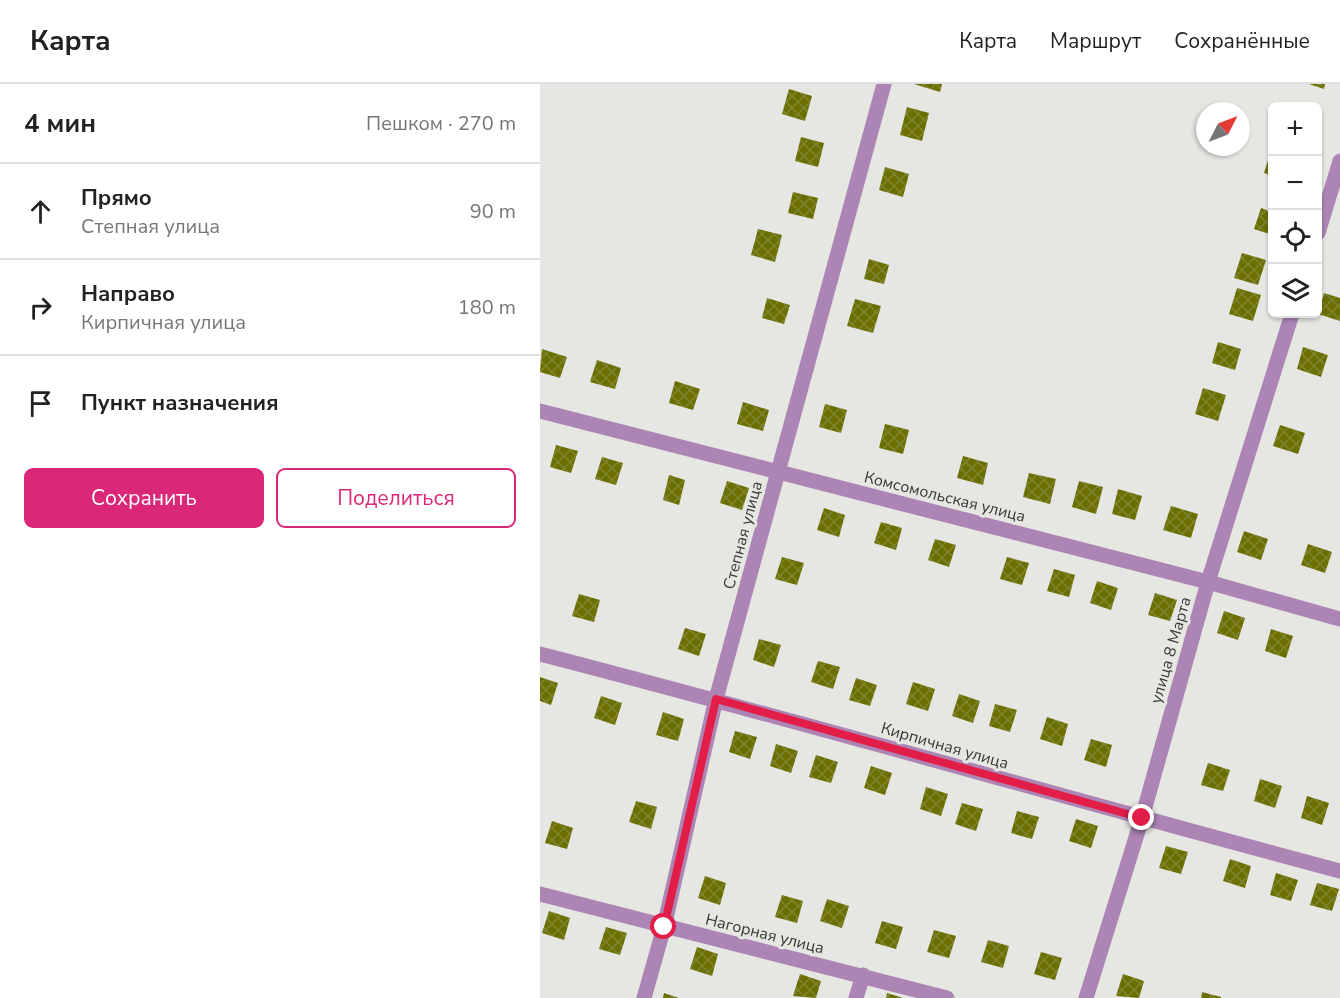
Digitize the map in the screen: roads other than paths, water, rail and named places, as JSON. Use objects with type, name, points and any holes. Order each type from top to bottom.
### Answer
[{"type":"street","name":"Степная улица","points":[[644,998],[664,927],[716,699],[884,84]]},
{"type":"street","points":[[1322,217],[1340,161]]},
{"type":"street","name":"улица 8 Марта","points":[[1086,998],[1142,818],[1208,582],[1291,318]]},
{"type":"street","name":"Комсомольская улица","points":[[540,411],[1208,582],[1340,619]]},
{"type":"street","name":"Кирпичная улица","points":[[540,654],[716,699],[1340,871]]},
{"type":"street","name":"Нагорная улица","points":[[540,894],[947,998]]},
{"type":"street","points":[[856,998],[863,975]]}]
